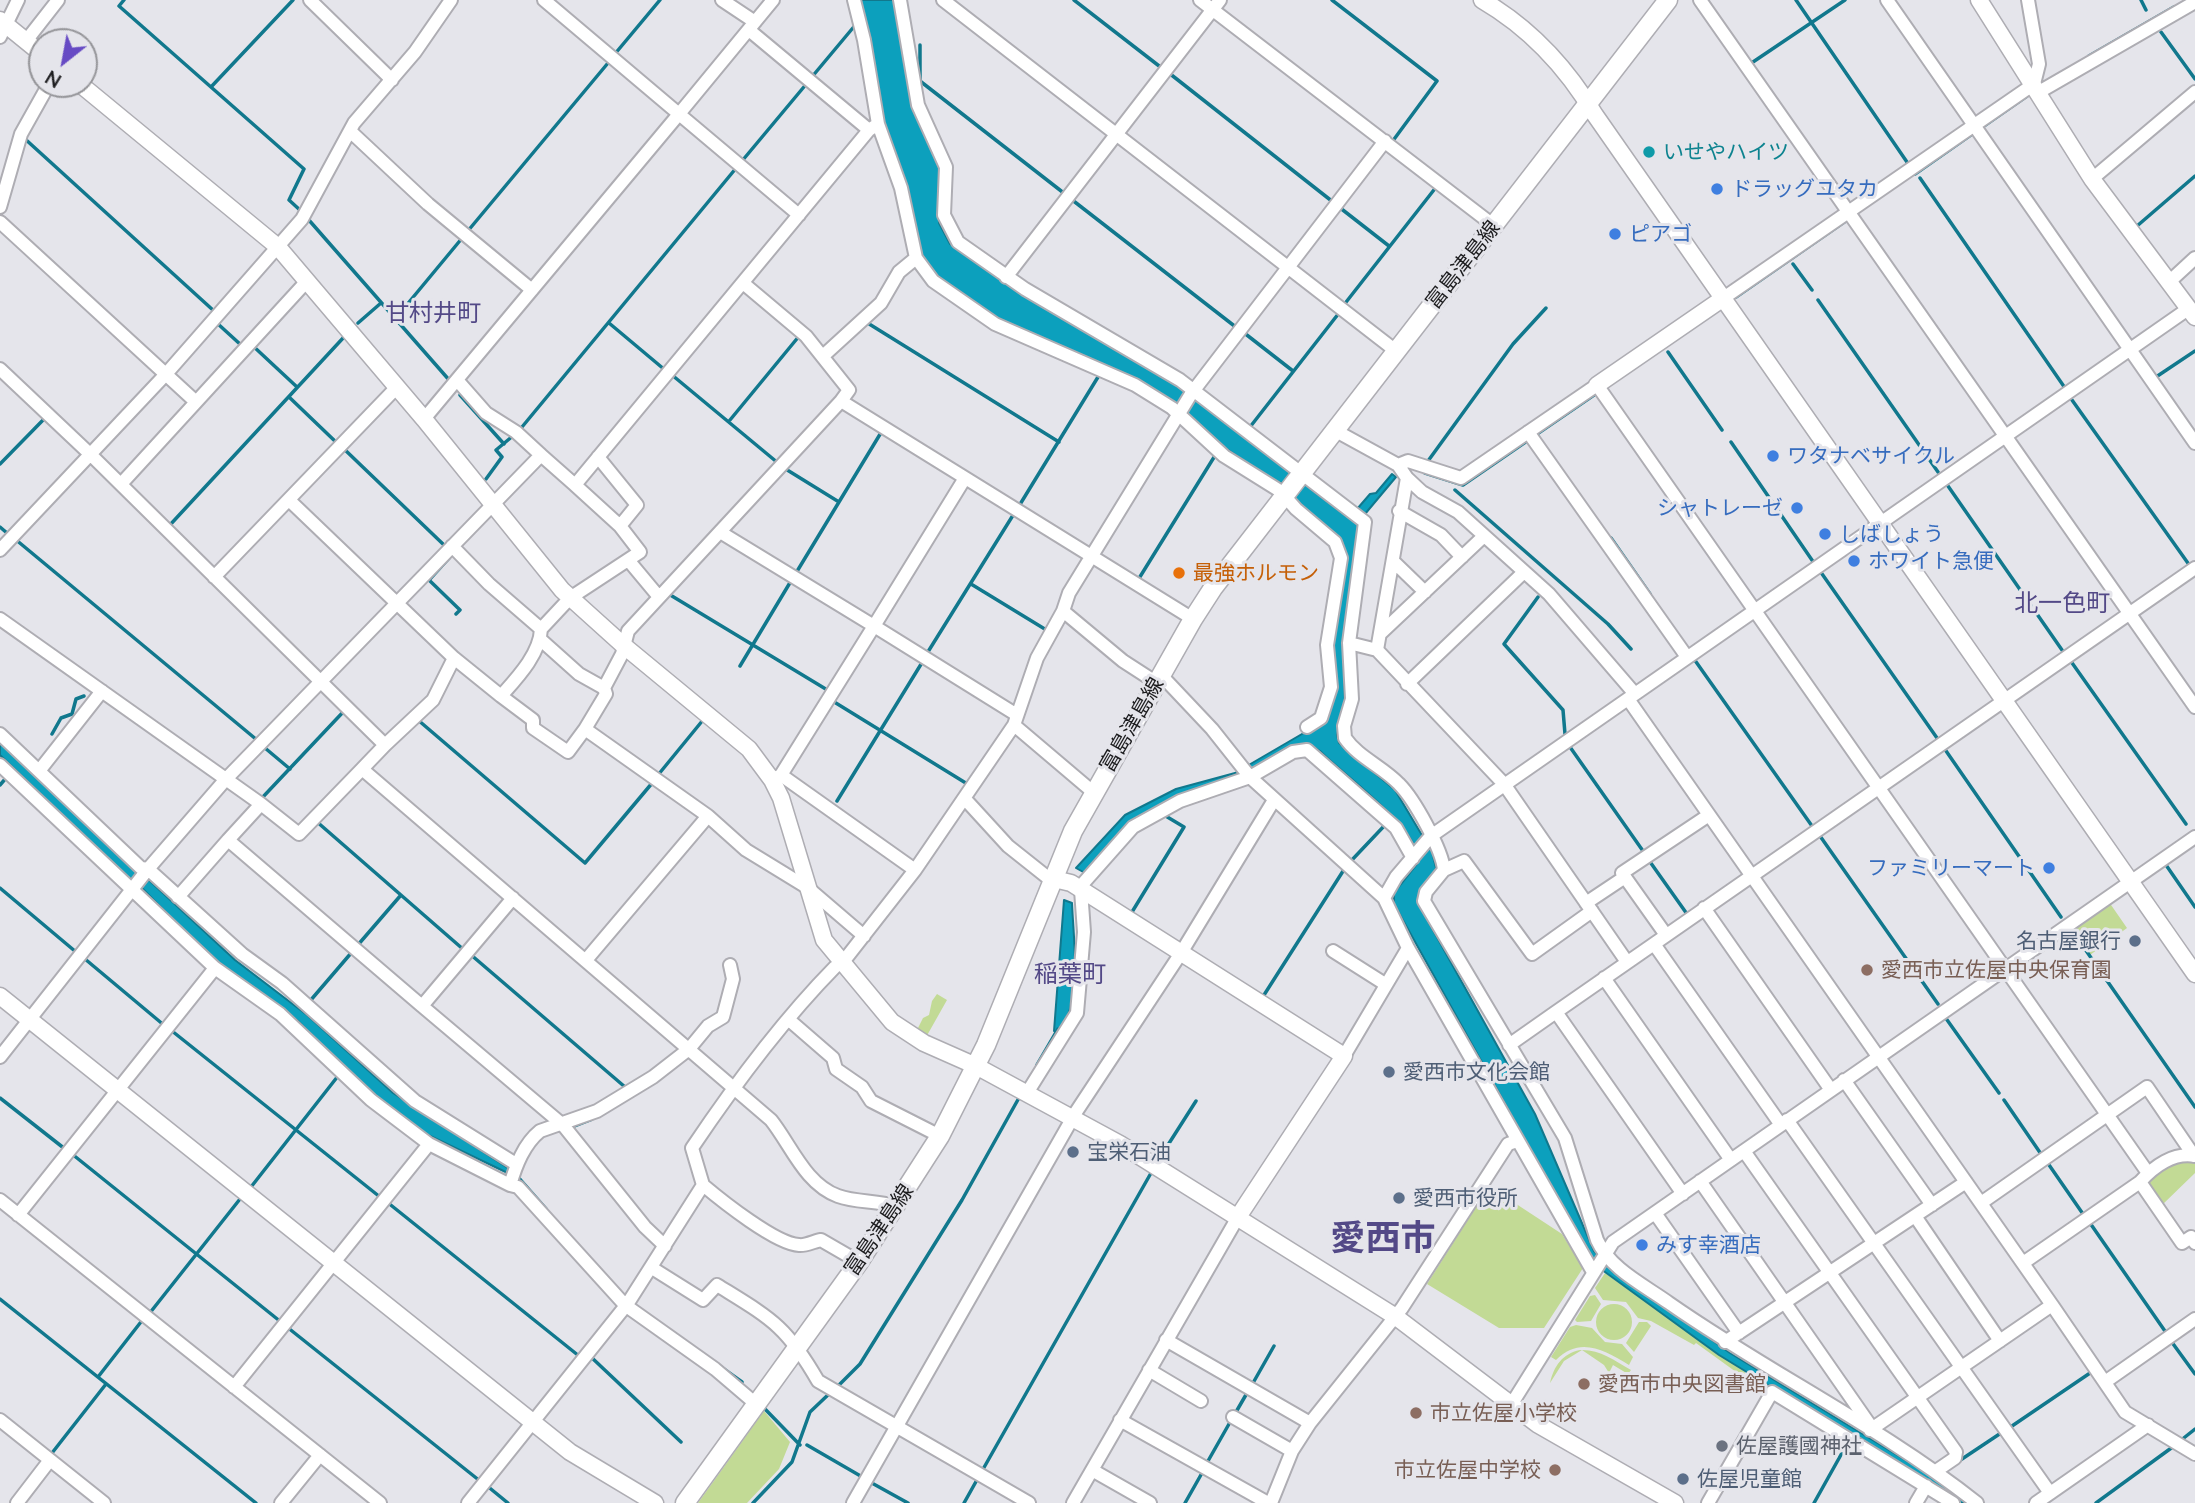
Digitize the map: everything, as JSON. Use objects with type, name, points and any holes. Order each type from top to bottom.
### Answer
[{"type":"main road","name":"富島津島線","points":[[685,1503],[859,1262],[897,1207],[940,1136],[976,1066],[1093,792],[1194,618],[1396,351],[1668,0]]},
{"type":"street","points":[[18,0],[3,26],[26,41],[58,0]]},
{"type":"street","points":[[310,0],[391,80]]},
{"type":"street","points":[[0,550],[166,374],[302,219],[350,131],[451,0]]},
{"type":"street","points":[[544,0],[799,215]]},
{"type":"street","points":[[722,0],[873,127]]},
{"type":"street","points":[[425,419],[773,0]]},
{"type":"street","points":[[853,0],[862,31],[873,127],[901,188],[916,258],[933,281],[995,324],[1135,385],[1178,412],[1224,456],[1286,495],[1335,542],[1341,558],[1327,645],[1331,687],[1321,718],[1307,727]]},
{"type":"street","points":[[900,0],[918,105],[946,167],[944,215],[958,242],[1006,277],[1143,356],[1363,520],[1349,643],[1352,699],[1344,726],[1345,738],[1401,785],[1443,861],[1444,870]]},
{"type":"street","points":[[943,0],[1396,351]]},
{"type":"street","points":[[1200,0],[1217,5],[1493,225]]},
{"type":"street","points":[[1482,0],[1550,53],[1578,86],[2195,974]]},
{"type":"street","points":[[1700,0],[2195,707]]},
{"type":"street","points":[[1887,0],[2195,443]]},
{"type":"street","points":[[1384,898],[1390,886],[1430,838],[1504,784],[2130,349],[2192,313],[2092,179],[1979,0]]},
{"type":"street","points":[[2028,0],[2039,64],[2036,88]]},
{"type":"street","points":[[1398,465],[1408,461],[1461,478],[1849,212],[1978,129],[2036,88],[2195,2]]},
{"type":"street","points":[[1006,277],[1217,5]]},
{"type":"street","points":[[2092,179],[2195,92]]},
{"type":"street","points":[[0,207],[21,134],[41,98]]},
{"type":"street","points":[[97,98],[278,247],[425,419],[570,598],[623,645],[733,734],[777,778],[915,870]]},
{"type":"street","points":[[575,485],[873,127]]},
{"type":"street","points":[[350,131],[428,204],[532,290]]},
{"type":"street","points":[[859,1262],[821,1240],[799,1245],[782,1239],[732,1209],[703,1185],[692,1148],[734,1087],[788,1019],[864,936],[965,799],[1016,720],[1037,658],[1063,611],[1069,593],[1178,412],[1385,141]]},
{"type":"street","points":[[0,222],[196,402]]},
{"type":"street","points":[[823,356],[881,303],[899,272],[916,258]]},
{"type":"street","points":[[2169,282],[2195,258]]},
{"type":"street","points":[[121,484],[307,281]]},
{"type":"street","points":[[604,688],[622,654],[628,631],[849,390],[806,336],[743,283]]},
{"type":"street","points":[[0,369],[121,484],[385,745]]},
{"type":"street","points":[[457,380],[486,413],[516,432],[620,526],[640,552],[570,598],[541,634],[517,678],[501,696]]},
{"type":"street","points":[[1597,385],[2107,1115],[2182,1243],[2191,1237],[2195,1243]]},
{"type":"street","points":[[215,577],[397,387]]},
{"type":"street","points":[[841,401],[1194,618]]},
{"type":"street","points":[[1336,431],[1398,465],[1422,492],[1458,512],[1549,594],[1632,697],[1709,815],[2126,1412],[2195,1454]]},
{"type":"street","points":[[1528,432],[1687,657]]},
{"type":"street","points":[[0,1058],[134,890],[146,871],[226,779],[541,455]]},
{"type":"street","points":[[598,457],[637,505],[620,526]]},
{"type":"street","points":[[965,478],[777,778],[824,940],[892,1022],[924,1044],[976,1066],[1073,1117],[1238,1217],[1396,1317],[1537,1424],[1675,1503]]},
{"type":"street","points":[[1377,650],[1394,562],[1399,511],[1407,478]]},
{"type":"street","points":[[289,500],[454,658],[533,720],[533,728],[568,752],[606,694],[604,688],[579,674],[452,546]]},
{"type":"street","points":[[1399,511],[1441,535],[1462,557]]},
{"type":"street","points":[[720,532],[874,626],[1016,720],[1093,792]]},
{"type":"street","points":[[1380,634],[1484,536]]},
{"type":"street","points":[[629,561],[659,597]]},
{"type":"street","points":[[1394,562],[1425,592]]},
{"type":"street","points":[[1509,1045],[2195,568]]},
{"type":"street","points":[[1407,684],[1524,572]]},
{"type":"street","points":[[1063,611],[1123,661],[1159,679],[1247,773],[1384,898],[1408,948],[1481,1072],[1517,1141],[1598,1262],[1629,1275],[1725,1342],[1936,1471],[1977,1503]]},
{"type":"street","points":[[0,619],[261,804],[299,834],[385,745],[433,700],[454,658]]},
{"type":"street","points":[[1349,643],[1377,650],[1504,784],[1627,962]]},
{"type":"street","points":[[39,771],[102,691]]},
{"type":"street","points":[[585,729],[708,816],[746,850],[808,888],[864,936]]},
{"type":"street","points":[[0,733],[141,867],[415,1101],[513,1175],[518,1187],[625,1305],[715,1369],[756,1404]]},
{"type":"street","points":[[1024,1091],[1077,1013],[1084,932],[1080,889],[1133,827],[1180,801],[1293,752],[1313,752],[1396,828],[1414,856]]},
{"type":"street","points":[[0,765],[215,968],[280,1014],[371,1100],[429,1144],[513,1175]]},
{"type":"street","points":[[362,769],[772,1120],[793,1155],[819,1184],[838,1196],[897,1207]]},
{"type":"street","points":[[965,799],[1008,846],[1054,879],[1080,889],[1343,1056]]},
{"type":"street","points":[[853,1503],[1073,1117],[1181,953],[1275,800]]},
{"type":"street","points":[[178,897],[261,804]]},
{"type":"street","points":[[1666,935],[1622,873],[1709,815]]},
{"type":"street","points":[[586,960],[708,816]]},
{"type":"street","points":[[1511,1405],[1598,1262],[1613,1242],[2195,838]]},
{"type":"street","points":[[229,840],[563,1125],[645,1227],[665,1246]]},
{"type":"street","points":[[1598,1262],[1597,1240],[1565,1138],[1424,901],[1426,892],[1444,870],[1464,861],[1532,954],[1625,877]]},
{"type":"street","points":[[422,1006],[513,898]]},
{"type":"street","points":[[1704,908],[1831,1090]]},
{"type":"street","points":[[1654,944],[1873,1244],[2050,1493]]},
{"type":"street","points":[[1073,1503],[1238,1217],[1343,1056],[1408,948]]},
{"type":"street","points":[[1333,951],[1385,984]]},
{"type":"street","points":[[513,1175],[533,1137],[540,1131],[597,1111],[653,1077],[689,1049],[708,1026],[723,1017],[733,979],[730,964]]},
{"type":"street","points":[[18,1215],[215,968]]},
{"type":"street","points":[[1604,978],[1731,1160]]},
{"type":"street","points":[[0,996],[570,1451],[655,1503]]},
{"type":"street","points":[[1556,1012],[1683,1194]]},
{"type":"street","points":[[788,1019],[834,1058],[836,1069],[862,1087],[871,1101],[940,1136]]},
{"type":"street","points":[[1844,1080],[1932,1205]]},
{"type":"street","points":[[1980,1203],[2147,1087],[2194,1156]]},
{"type":"street","points":[[1120,1420],[1269,1503],[1293,1451],[1310,1423],[1396,1317],[1508,1144],[1517,1141]]},
{"type":"street","points":[[234,1387],[332,1261],[429,1144]]},
{"type":"street","points":[[1744,1151],[1955,1452],[1955,1458],[1936,1471]]},
{"type":"street","points":[[2023,1263],[2178,1155],[2194,1156]]},
{"type":"street","points":[[1700,1181],[1871,1429]]},
{"type":"street","points":[[1725,1342],[1966,1182]]},
{"type":"street","points":[[468,1503],[625,1305],[652,1268],[703,1185]]},
{"type":"street","points":[[0,1200],[380,1503]]},
{"type":"street","points":[[1655,1213],[1739,1333]]},
{"type":"street","points":[[1914,1216],[2000,1341]]},
{"type":"street","points":[[652,1268],[702,1300],[717,1285],[776,1322],[798,1346],[818,1381],[1029,1503]]},
{"type":"street","points":[[1871,1429],[2052,1305]]},
{"type":"street","points":[[2105,1382],[2195,1319]]},
{"type":"street","points":[[1166,1340],[1310,1423]]},
{"type":"street","points":[[1149,1370],[1202,1401]]},
{"type":"street","points":[[1708,1503],[1772,1392],[1953,1503]]},
{"type":"street","points":[[1233,1417],[1293,1451]]},
{"type":"street","points":[[0,1420],[104,1503]]},
{"type":"street","points":[[2036,1503],[2148,1425]]},
{"type":"street","points":[[281,1503],[320,1455]]},
{"type":"street","points":[[17,1503],[50,1460]]},
{"type":"street","points":[[1092,1470],[1150,1503]]},
{"type":"street","points":[[1916,1503],[1926,1486]]},
{"type":"green space","points":[[2109,902],[2127,928],[2090,955],[2072,929]]},
{"type":"green space","points":[[937,994],[947,1000],[925,1039],[915,1034],[923,1018],[929,1015],[932,1001]]},
{"type":"green space","points":[[2174,1161],[2195,1162],[2195,1173],[2160,1207],[2146,1182]]},
{"type":"green space","points":[[1498,1192],[1562,1234],[1583,1268],[1544,1328],[1499,1328],[1427,1284],[1483,1196]]},
{"type":"green space","points":[[1605,1273],[1745,1372],[1743,1377],[1696,1343],[1694,1345],[1651,1321],[1638,1318],[1626,1302],[1603,1300],[1595,1288]]},
{"type":"green space","points":[[1595,1295],[1601,1304],[1591,1321],[1577,1322],[1575,1320],[1590,1296]]},
{"type":"green space","points":[[1614,1304],[1627,1309],[1632,1322],[1627,1335],[1614,1340],[1601,1335],[1596,1322],[1601,1309]]},
{"type":"green space","points":[[1639,1322],[1647,1322],[1651,1326],[1634,1352],[1626,1343]]},
{"type":"green space","points":[[1576,1325],[1592,1328],[1605,1342],[1622,1344],[1633,1357],[1629,1365],[1601,1350],[1583,1347],[1565,1353],[1556,1360],[1551,1357],[1570,1327]]},
{"type":"green space","points":[[1580,1350],[1564,1361],[1550,1383],[1560,1362],[1568,1354]]},
{"type":"green space","points":[[1582,1350],[1600,1353],[1631,1370],[1628,1374],[1613,1365],[1609,1373],[1604,1365]]},
{"type":"green space","points":[[764,1411],[790,1442],[779,1469],[747,1503],[698,1503]]},
{"type":"water","points":[[859,0],[894,0],[941,170],[939,223],[950,244],[1033,301],[1163,374],[1346,516],[1351,516],[1392,474],[1396,477],[1365,514],[1358,529],[1360,534],[1343,646],[1345,705],[1337,735],[1339,743],[1395,790],[1432,852],[1436,868],[1433,876],[1420,891],[1418,903],[1535,1114],[1594,1251],[1609,1266],[1730,1353],[1933,1477],[1966,1503],[1960,1503],[1719,1355],[1594,1264],[1394,904],[1394,893],[1417,864],[1416,851],[1408,836],[1380,804],[1320,751],[1309,744],[1295,746],[1253,770],[1133,820],[1085,873],[1076,868],[1125,815],[1176,789],[1235,773],[1326,720],[1334,640],[1346,564],[1283,483],[1275,482],[1218,443],[1188,414],[993,317],[934,276],[913,240],[886,141]]},
{"type":"water","points":[[0,742],[235,960],[307,1015],[393,1093],[517,1174],[516,1177],[424,1133],[371,1095],[298,1021],[211,958],[132,878],[128,879],[0,755]]},
{"type":"water","points":[[1064,900],[1072,903],[1075,970],[1071,1003],[1060,1035],[1054,1031]]},
{"type":"waterway","points":[[124,0],[119,6],[304,169],[289,200],[301,211]]},
{"type":"waterway","points":[[211,87],[293,0]]},
{"type":"waterway","points":[[614,55],[660,0]]},
{"type":"waterway","points":[[1074,0],[1163,69]]},
{"type":"waterway","points":[[1332,0],[1437,81],[1392,142],[1394,144]]},
{"type":"waterway","points":[[1796,0],[1909,165]]},
{"type":"waterway","points":[[1750,64],[1845,0]]},
{"type":"waterway","points":[[2141,0],[2146,10]]},
{"type":"waterway","points":[[2089,56],[2174,7]]},
{"type":"waterway","points":[[811,78],[857,23]]},
{"type":"waterway","points":[[2161,32],[2195,79]]},
{"type":"waterway","points":[[920,45],[920,81],[1065,194]]},
{"type":"waterway","points":[[467,232],[608,63]]},
{"type":"waterway","points":[[1169,73],[1333,202]]},
{"type":"waterway","points":[[742,161],[808,82]]},
{"type":"waterway","points":[[1981,128],[2027,96]]},
{"type":"waterway","points":[[1915,174],[1975,132]]},
{"type":"waterway","points":[[24,138],[214,311]]},
{"type":"waterway","points":[[522,427],[737,167]]},
{"type":"waterway","points":[[2137,226],[2195,176]]},
{"type":"waterway","points":[[1920,178],[2065,388]]},
{"type":"waterway","points":[[1343,306],[1437,186]]},
{"type":"waterway","points":[[1071,199],[1237,328]]},
{"type":"waterway","points":[[1339,207],[1389,246]]},
{"type":"waterway","points":[[308,219],[450,381]]},
{"type":"waterway","points":[[1736,297],[1847,220]]},
{"type":"waterway","points":[[395,319],[463,237]]},
{"type":"waterway","points":[[1793,264],[1812,290]]},
{"type":"waterway","points":[[1818,300],[1938,472]]},
{"type":"waterway","points":[[358,323],[381,303]]},
{"type":"waterway","points":[[1428,461],[1513,344],[1546,308]]},
{"type":"waterway","points":[[1250,427],[1339,313]]},
{"type":"waterway","points":[[866,322],[1059,442]]},
{"type":"waterway","points":[[609,323],[665,370]]},
{"type":"waterway","points":[[218,324],[241,345]]},
{"type":"waterway","points":[[1243,332],[1293,371]]},
{"type":"waterway","points":[[730,420],[800,335]]},
{"type":"waterway","points":[[169,526],[344,337]]},
{"type":"waterway","points":[[253,346],[297,387]]},
{"type":"waterway","points":[[2156,377],[2195,351]]},
{"type":"waterway","points":[[1668,352],[1722,430]]},
{"type":"waterway","points":[[672,375],[778,463]]},
{"type":"waterway","points":[[1019,506],[1098,377]]},
{"type":"waterway","points":[[460,395],[504,444]]},
{"type":"waterway","points":[[1537,434],[1594,395]]},
{"type":"waterway","points":[[289,397],[338,444]]},
{"type":"waterway","points":[[2072,400],[2190,566]]},
{"type":"waterway","points":[[0,464],[45,418]]},
{"type":"waterway","points":[[796,573],[882,431]]},
{"type":"waterway","points":[[486,479],[502,457],[496,450],[514,435]]},
{"type":"waterway","points":[[1425,473],[1463,485],[1527,441]]},
{"type":"waterway","points":[[1731,442],[1814,563]]},
{"type":"waterway","points":[[343,448],[444,545]]},
{"type":"waterway","points":[[1138,580],[1216,454]]},
{"type":"waterway","points":[[784,468],[839,502]]},
{"type":"waterway","points":[[1948,486],[2062,650]]},
{"type":"waterway","points":[[1455,490],[1608,624],[1631,649]]},
{"type":"waterway","points":[[926,655],[1015,512]]},
{"type":"waterway","points":[[0,527],[7,533]]},
{"type":"waterway","points":[[1611,538],[1650,594]]},
{"type":"waterway","points":[[15,539],[257,740]]},
{"type":"waterway","points":[[449,558],[429,580],[460,610],[456,614]]},
{"type":"waterway","points":[[1820,571],[1937,738]]},
{"type":"waterway","points":[[740,666],[791,581]]},
{"type":"waterway","points":[[971,584],[1048,631]]},
{"type":"waterway","points":[[667,593],[829,691]]},
{"type":"waterway","points":[[1538,597],[1504,644],[1563,710],[1565,734]]},
{"type":"waterway","points":[[1694,659],[1812,826]]},
{"type":"waterway","points":[[2070,660],[2186,824]]},
{"type":"waterway","points":[[837,801],[923,661]]},
{"type":"waterway","points":[[52,734],[61,718],[72,714],[76,699],[84,696]]},
{"type":"waterway","points":[[831,700],[969,785]]},
{"type":"waterway","points":[[261,799],[345,710]]},
{"type":"waterway","points":[[418,720],[585,863],[653,782]]},
{"type":"waterway","points":[[658,775],[703,720]]},
{"type":"waterway","points":[[1570,747],[1643,851]]},
{"type":"waterway","points":[[265,748],[290,769]]},
{"type":"waterway","points":[[1944,748],[2061,917]]},
{"type":"waterway","points":[[0,785],[6,778]]},
{"type":"waterway","points":[[1132,912],[1184,827],[1164,815]]},
{"type":"waterway","points":[[316,821],[464,950]]},
{"type":"waterway","points":[[1350,862],[1386,824]]},
{"type":"waterway","points":[[1820,836],[1938,1004]]},
{"type":"waterway","points":[[1648,859],[1687,914]]},
{"type":"waterway","points":[[2166,865],[2195,907]]},
{"type":"waterway","points":[[1264,995],[1345,868]]},
{"type":"waterway","points":[[0,888],[76,952]]},
{"type":"waterway","points":[[357,946],[401,895]]},
{"type":"waterway","points":[[2071,929],[2195,1107]]},
{"type":"waterway","points":[[310,1001],[352,952]]},
{"type":"waterway","points":[[470,954],[625,1087]]},
{"type":"waterway","points":[[85,959],[165,1026]]},
{"type":"waterway","points":[[1945,1017],[1999,1093]]},
{"type":"waterway","points":[[1037,1065],[1058,1029]]},
{"type":"waterway","points":[[172,1031],[380,1197]]},
{"type":"waterway","points":[[251,1187],[338,1076]]},
{"type":"waterway","points":[[836,1388],[860,1364],[962,1200],[1020,1096]]},
{"type":"waterway","points":[[0,1098],[65,1149]]},
{"type":"waterway","points":[[2004,1100],[2041,1154]]},
{"type":"waterway","points":[[1159,1159],[1196,1101]]},
{"type":"waterway","points":[[574,1126],[592,1119]]},
{"type":"waterway","points":[[72,1154],[281,1322]]},
{"type":"waterway","points":[[2047,1162],[2083,1214]]},
{"type":"waterway","points":[[982,1471],[1151,1173]]},
{"type":"waterway","points":[[517,1176],[546,1209]]},
{"type":"waterway","points":[[149,1314],[240,1199]]},
{"type":"waterway","points":[[387,1202],[579,1356]]},
{"type":"waterway","points":[[2090,1223],[2167,1334]]},
{"type":"waterway","points":[[0,1299],[256,1503]]},
{"type":"waterway","points":[[98,1377],[144,1318]]},
{"type":"waterway","points":[[287,1327],[480,1481]]},
{"type":"waterway","points":[[2171,1341],[2195,1374]]},
{"type":"waterway","points":[[1253,1383],[1274,1346]]},
{"type":"waterway","points":[[591,1357],[681,1442]]},
{"type":"waterway","points":[[721,1367],[742,1382]]},
{"type":"waterway","points":[[2012,1426],[2093,1371]]},
{"type":"waterway","points":[[52,1453],[106,1384]]},
{"type":"waterway","points":[[753,1503],[792,1462],[810,1412],[830,1393]]},
{"type":"waterway","points":[[1236,1412],[1247,1393]]},
{"type":"waterway","points":[[765,1409],[800,1445]]},
{"type":"waterway","points":[[1208,1461],[1229,1424]]},
{"type":"waterway","points":[[2180,1441],[2195,1429]]},
{"type":"waterway","points":[[1959,1461],[2001,1433]]},
{"type":"waterway","points":[[1814,1503],[1847,1444]]},
{"type":"waterway","points":[[807,1445],[864,1478]]},
{"type":"waterway","points":[[2096,1503],[2174,1446]]},
{"type":"waterway","points":[[1185,1503],[1202,1473]]},
{"type":"waterway","points":[[964,1503],[978,1478]]},
{"type":"waterway","points":[[870,1482],[908,1503]]},
{"type":"waterway","points":[[486,1485],[508,1503]]},
{"type":"place","name":"いせやハイツ","points":[[1649,152]]},
{"type":"place","name":"ドラッグユタカ","points":[[1717,189]]},
{"type":"place","name":"ピアゴ","points":[[1615,234]]},
{"type":"place","name":"ワタナベサイクル","points":[[1773,456]]},
{"type":"place","name":"シャトレーゼ","points":[[1797,508]]},
{"type":"place","name":"しばしょう","points":[[1825,534]]},
{"type":"place","name":"ホワイト急便","points":[[1854,561]]},
{"type":"place","name":"最強ホルモン","points":[[1179,573]]},
{"type":"place","name":"ファミリーマート","points":[[2049,868]]},
{"type":"place","name":"名古屋銀行","points":[[2135,941]]},
{"type":"place","name":"愛西市立佐屋中央保育園","points":[[1867,970]]},
{"type":"place","name":"愛西市文化会館","points":[[1389,1072]]},
{"type":"place","name":"宝栄石油","points":[[1073,1152]]},
{"type":"place","name":"愛西市役所","points":[[1399,1198]]},
{"type":"place","name":"みす幸酒店","points":[[1642,1245]]},
{"type":"place","name":"愛西市中央図書館","points":[[1584,1384]]},
{"type":"place","name":"市立佐屋小学校","points":[[1416,1413]]},
{"type":"place","name":"佐屋護國神社","points":[[1722,1446]]},
{"type":"place","name":"市立佐屋中学校","points":[[1555,1470]]},
{"type":"place","name":"佐屋児童館","points":[[1683,1479]]},
{"type":"district","name":"甘村井町","points":[[433,313]]},
{"type":"district","name":"北一色町","points":[[2062,603]]},
{"type":"district","name":"稲葉町","points":[[1070,974]]},
{"type":"district","name":"愛西市","points":[[1383,1239]]}]
